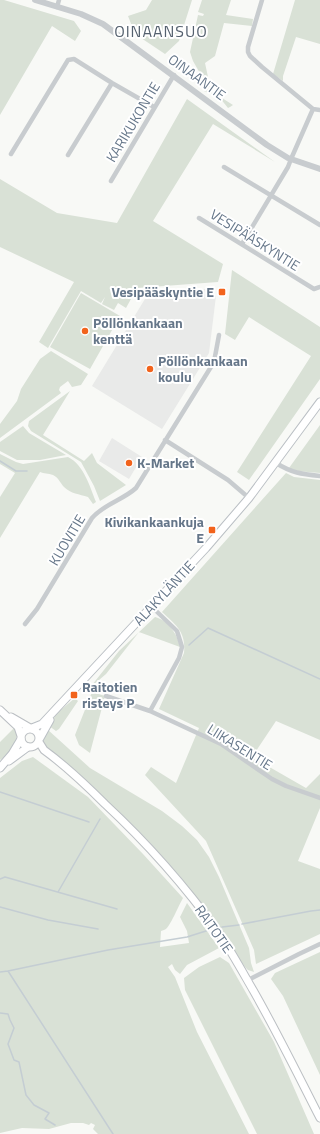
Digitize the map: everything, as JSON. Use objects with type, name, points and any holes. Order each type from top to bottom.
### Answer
[{"type":"main road","name":"ALAKYLÄNTIE","points":[[31,728],[42,724],[206,548],[249,498],[320,402]]},
{"type":"main road","name":"ALAKYLÄNTIE","points":[[39,740],[61,703]]},
{"type":"main road","points":[[0,768],[30,747],[37,744],[39,740],[38,732],[1,711]]},
{"type":"main road","points":[[1,711],[18,727],[23,744],[30,747]]},
{"type":"main road","points":[[0,768],[12,754],[24,730],[31,728]]},
{"type":"main road","name":"RAITOTIE","points":[[39,740],[44,750],[122,818],[172,872],[219,933],[275,1028],[320,1118]]},
{"type":"main road","name":"RAITOTIE","points":[[30,747],[68,770]]},
{"type":"street","name":"OINAANTIE","points":[[36,0],[58,3],[103,24],[267,145],[291,159],[320,169]]},
{"type":"street","points":[[262,0],[248,48],[250,56],[313,109],[320,110]]},
{"type":"street","points":[[11,154],[68,60],[74,59],[112,83],[154,106]]},
{"type":"street","name":"KARIKUKONTIE","points":[[111,181],[154,106],[174,75]]},
{"type":"street","points":[[68,155],[112,83]]},
{"type":"street","points":[[242,244],[288,167],[313,109]]},
{"type":"street","points":[[224,167],[320,225]]},
{"type":"street","name":"VESIPÄÄSKYNTIE","points":[[199,218],[314,289],[320,287]]},
{"type":"street","name":"KUOVITIE","points":[[25,624],[38,609],[92,518],[103,508],[129,494],[136,488],[214,362],[219,335]]},
{"type":"street","points":[[165,440],[228,480],[249,498]]},
{"type":"street","points":[[276,463],[295,473],[320,476]]},
{"type":"street","points":[[150,710],[179,658],[182,647],[177,632],[152,607]]},
{"type":"street","name":"LIIKASENTIE","points":[[106,696],[150,710],[221,744],[272,779],[286,786],[320,798]]},
{"type":"street","points":[[248,980],[320,944]]},
{"type":"shaded area","points":[[0,0],[74,21],[81,31],[75,41],[52,26],[0,115]]},
{"type":"shaded area","points":[[152,0],[192,0],[179,41],[165,54],[135,34],[128,16],[146,10]]},
{"type":"shaded area","points":[[202,0],[231,0],[226,15],[253,19],[252,26],[224,23],[215,56],[205,63],[211,91],[233,105],[228,108],[220,98],[204,91],[205,82],[193,61],[190,52],[198,15],[203,16],[204,14],[198,12]]},
{"type":"shaded area","points":[[295,0],[320,0],[320,44],[296,37],[283,76],[283,81],[273,74]]},
{"type":"shaded area","points":[[187,99],[275,162],[213,124],[153,221],[223,264],[218,282],[137,288],[126,308],[118,303],[114,310],[102,304],[105,297],[101,303],[81,291],[48,348],[39,342],[74,282],[0,247],[0,179],[57,213],[117,223]]},
{"type":"shaded area","points":[[232,270],[320,327],[320,379],[249,480],[237,472],[311,356],[249,317],[235,340],[225,334]]},
{"type":"shaded area","name":"Pöllönkankaan koulu","points":[[205,289],[216,296],[209,353],[162,429],[92,386],[148,294]]},
{"type":"shaded area","name":"Pöllönkankaan kenttä","points":[[81,293],[120,316],[90,369],[50,347]]},
{"type":"shaded area","points":[[51,351],[88,374],[81,385],[72,387],[68,381],[60,387],[59,390],[61,393],[0,438],[0,424],[17,401],[21,389],[40,359]]},
{"type":"shaded area","points":[[70,391],[43,435],[84,461],[92,453],[97,463],[126,485],[100,501],[81,462],[31,431],[28,426],[29,421]]},
{"type":"shaded area","points":[[320,425],[320,473],[296,471],[289,468]]},
{"type":"shaded area","points":[[23,426],[29,433],[66,455],[40,460],[17,460],[0,451],[0,442]]},
{"type":"shaded area","points":[[112,438],[142,457],[129,479],[99,461]]},
{"type":"shaded area","points":[[0,454],[23,464],[68,457],[78,465],[82,471],[89,483],[96,502],[93,504],[88,497],[69,491],[55,476],[40,472],[0,538],[0,497],[15,473],[0,464]]},
{"type":"shaded area","points":[[286,473],[294,477],[320,480],[320,740],[276,721],[252,757],[306,788],[320,774],[320,808],[298,861],[320,869],[320,934],[256,964],[254,950],[206,841],[145,775],[151,767],[176,783],[199,728],[159,709],[184,653],[184,640],[182,634],[172,621],[162,612]]},
{"type":"shaded area","points":[[155,617],[164,621],[172,629],[180,647],[139,632]]},
{"type":"shaded area","points":[[139,632],[106,674],[92,686],[119,651]]},
{"type":"shaded area","points":[[92,692],[105,696],[90,753],[79,745],[75,735]]},
{"type":"shaded area","points":[[75,698],[78,701],[59,729],[56,731],[49,726],[57,713]]},
{"type":"shaded area","points":[[14,728],[17,731],[15,744],[11,751],[0,760],[0,742]]},
{"type":"shaded area","points":[[47,729],[90,768],[162,811],[182,826],[197,840],[209,857],[219,877],[249,948],[254,972],[245,967],[194,894],[144,836],[43,744]]},
{"type":"shaded area","points":[[33,757],[88,797],[183,898],[169,926],[161,931],[160,947],[189,943],[187,931],[180,917],[187,903],[219,948],[187,965],[180,974],[175,970],[172,964],[168,967],[175,977],[197,1032],[249,1134],[98,1134],[93,1129],[95,1125],[91,1123],[89,1125],[83,1123],[71,1123],[49,1129],[22,1128],[0,1133],[0,778],[22,761]]},
{"type":"shaded area","points":[[320,952],[320,1075],[283,996],[271,979],[275,973]]},
{"type":"shaded area","points":[[220,957],[229,963],[274,1042],[314,1134],[257,1134],[185,990],[184,978],[199,967]]},
{"type":"waterway","points":[[0,461],[16,471],[27,471]]},
{"type":"waterway","points":[[189,645],[208,628],[320,679]]},
{"type":"waterway","points":[[0,792],[89,822]]},
{"type":"waterway","points":[[58,892],[100,819]]},
{"type":"waterway","points":[[0,879],[5,877],[117,909]]},
{"type":"waterway","points":[[0,907],[48,920],[98,929]]},
{"type":"waterway","points":[[242,924],[320,910]]},
{"type":"waterway","points":[[222,927],[239,925]]},
{"type":"waterway","points":[[8,971],[108,950],[187,937],[209,930]]},
{"type":"waterway","points":[[0,972],[8,971],[113,1134]]},
{"type":"waterway","points":[[0,1013],[8,1014],[14,1028],[8,1044],[14,1060],[19,1062],[26,1095],[34,1105],[49,1113],[45,1119],[55,1125]]},
{"type":"place","name":"Vesipääskyntie E","points":[[222,292]]},
{"type":"place","name":"Pöllönkankaan kenttä","points":[[85,331]]},
{"type":"place","name":"Pöllönkankaan koulu","points":[[150,369]]},
{"type":"place","name":"K-Market","points":[[129,463]]},
{"type":"place","name":"Kivikankaankuja E","points":[[212,530]]},
{"type":"place","name":"Raitotien risteys P","points":[[74,695]]},
{"type":"district","name":"OINAANSUO","points":[[161,31]]}]
